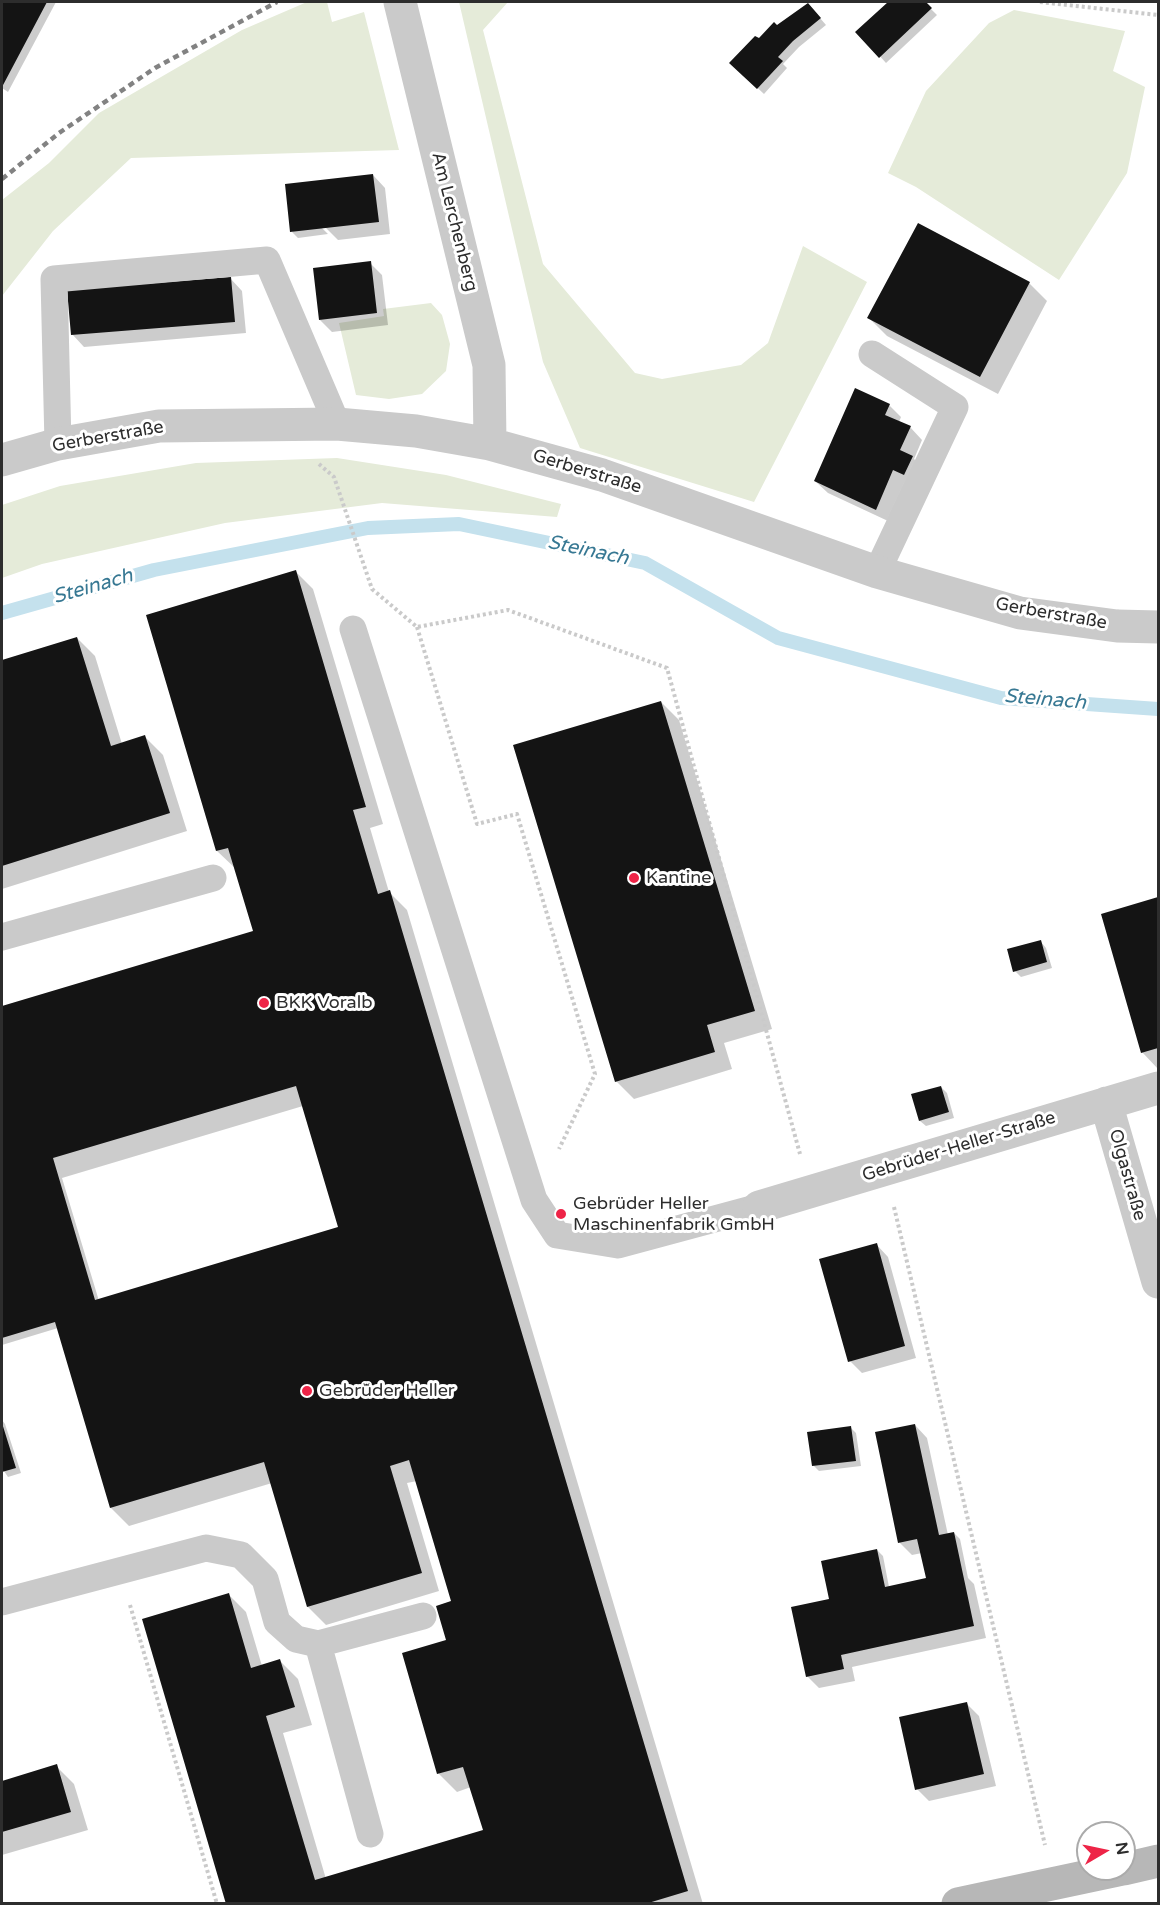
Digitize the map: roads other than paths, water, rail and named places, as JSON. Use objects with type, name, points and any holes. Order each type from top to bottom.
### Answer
[{"type":"main road","points":[[1136,1866],[1158,1861]]},
{"type":"main road","points":[[958,1904],[1076,1879]]},
{"type":"street","name":"Am Lerchenberg","points":[[400,2],[489,365],[490,444]]},
{"type":"street","name":"Gerberstraße","points":[[2,460],[58,444],[159,426],[337,424],[417,431],[490,444],[602,475],[877,572],[1020,613],[1117,626],[1158,627]]},
{"type":"street","name":"Gebrüder-Heller-Straße","points":[[759,1207],[1158,1088]]},
{"type":"street","name":"Olgastraße","points":[[1106,1103],[1158,1282]]},
{"type":"lane","points":[[58,444],[54,279],[267,260],[337,424]]},
{"type":"lane","points":[[872,354],[955,406],[877,572]]},
{"type":"lane","points":[[353,629],[534,1200],[557,1234],[618,1245],[759,1207]]},
{"type":"lane","points":[[2,938],[213,878]]},
{"type":"lane","points":[[2,1602],[206,1548],[241,1555],[265,1580],[278,1622],[296,1639],[318,1644],[423,1616]]},
{"type":"lane","points":[[318,1644],[370,1834]]},
{"type":"waterway","name":"Steinach","points":[[2,613],[154,570],[368,528],[459,524],[645,563],[778,638],[1001,698],[1158,709]]},
{"type":"railway","points":[[2,179],[59,133],[155,68],[277,2]]},
{"type":"place","name":"Kantine","points":[[634,878]]},
{"type":"place","name":"BKK Voralb","points":[[264,1003]]},
{"type":"place","name":"Gebrüder Heller Maschinenfabrik GmbH","points":[[561,1214]]},
{"type":"place","name":"Gebrüder Heller","points":[[307,1391]]}]
